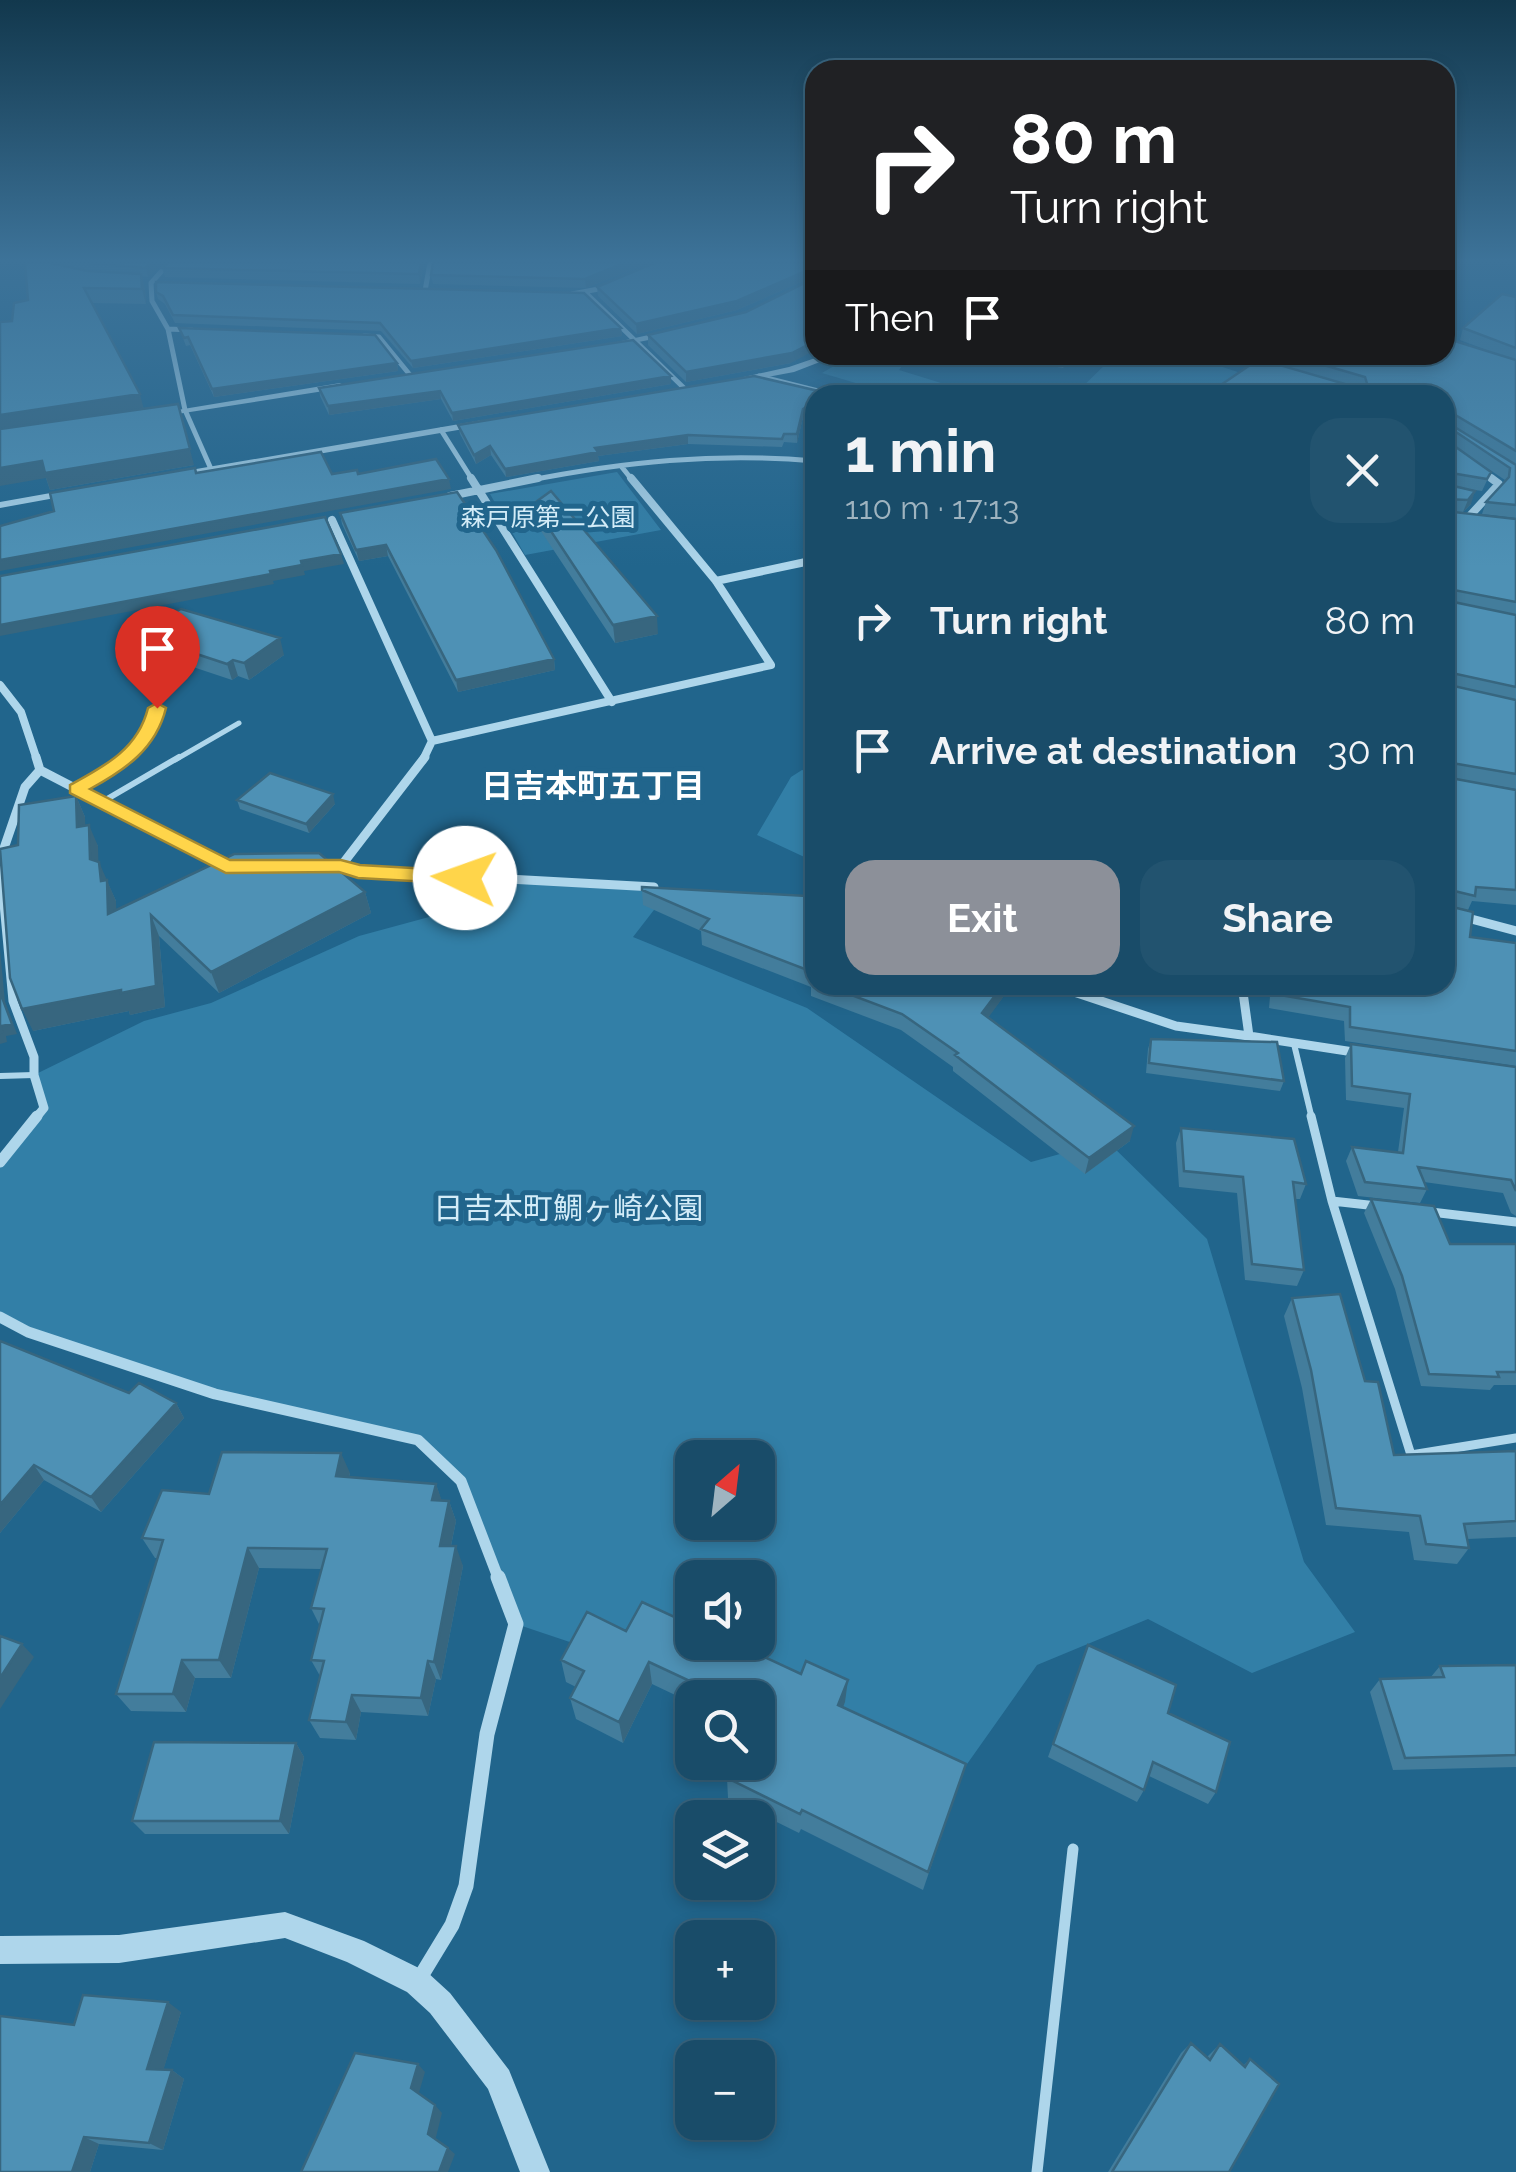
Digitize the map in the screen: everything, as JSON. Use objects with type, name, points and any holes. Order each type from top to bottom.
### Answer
[{"type":"street","points":[[175,364],[185,410],[211,470]]},
{"type":"street","points":[[402,364],[410,375]]},
{"type":"street","points":[[659,364],[685,389]]},
{"type":"street","points":[[722,382],[805,365]]},
{"type":"street","points":[[1259,365],[1276,370]]},
{"type":"street","points":[[391,378],[429,372]]},
{"type":"street","points":[[759,376],[805,388]]},
{"type":"street","points":[[148,416],[352,384]]},
{"type":"street","points":[[666,392],[703,386]]},
{"type":"street","points":[[154,479],[497,421]]},
{"type":"street","points":[[441,430],[612,702]]},
{"type":"street","points":[[440,498],[706,454],[770,454],[805,459]]},
{"type":"street","points":[[1466,520],[1499,484],[1467,462]]},
{"type":"street","points":[[432,742],[772,664],[716,581],[622,466]]},
{"type":"street","points":[[0,504],[96,489]]},
{"type":"street","points":[[312,524],[350,516]]},
{"type":"street","points":[[1455,519],[1476,520]]},
{"type":"street","points":[[332,520],[432,742]]},
{"type":"street","points":[[716,581],[805,562]]},
{"type":"street","points":[[0,685],[21,712],[40,770],[226,866],[245,866]]},
{"type":"street","points":[[341,866],[424,758],[432,742]]},
{"type":"street","points":[[0,1162],[44,1108],[34,1075],[34,1058],[13,1002],[0,860],[25,787],[40,770]]},
{"type":"street","points":[[303,866],[671,888]]},
{"type":"street","points":[[1455,915],[1516,931]]},
{"type":"street","points":[[1083,995],[1176,1026],[1368,1054]]},
{"type":"street","points":[[1243,995],[1249,1036]]},
{"type":"street","points":[[0,1317],[28,1332],[214,1394],[418,1440],[462,1481],[516,1624],[487,1734],[466,1886],[452,1925],[418,1982]]},
{"type":"street","points":[[0,1950],[119,1949],[285,1926],[354,1951],[418,1982],[440,2003],[499,2080],[535,2172]]},
{"type":"lane","points":[[76,789],[117,767],[136,749],[152,726],[157,708]]},
{"type":"lane","points":[[102,802],[239,723]]},
{"type":"lane","points":[[1294,1044],[1332,1201],[1411,1454],[1516,1438]]},
{"type":"lane","points":[[0,1076],[34,1075]]},
{"type":"lane","points":[[1332,1201],[1388,1208]]},
{"type":"lane","points":[[1424,1212],[1516,1222]]},
{"type":"lane","points":[[1037,2172],[1073,1849]]},
{"type":"green space","points":[[836,365],[903,365],[899,370],[948,385],[862,385],[822,373]]},
{"type":"green space","points":[[1105,365],[1216,365],[1241,373],[1225,385],[1084,385]]},
{"type":"green space","name":"森戸原第二公園","points":[[617,472],[661,530],[525,555],[490,494]]},
{"type":"green space","points":[[805,771],[805,857],[757,835],[791,777]]},
{"type":"green space","name":"日吉本町鯛ヶ崎公園","points":[[465,878],[671,888],[633,937],[807,1008],[1031,1162],[1107,1141],[1207,1239],[1304,1562],[1355,1632],[1252,1673],[1148,1619],[1037,1665],[960,1774],[775,1704],[775,1680],[683,1680],[516,1624],[461,1481],[418,1440],[215,1394],[0,1317],[0,1162],[44,1108],[34,1075],[144,1021],[211,1003],[359,936],[477,904]]},
{"type":"building","points":[[0,364],[124,364],[140,394],[0,415]]},
{"type":"building","points":[[201,364],[387,364],[212,389]]},
{"type":"building","points":[[474,364],[659,364],[671,376],[452,413],[440,391],[328,406],[319,388]]},
{"type":"building","points":[[678,364],[729,364],[686,372]]},
{"type":"building","points":[[1516,364],[1516,451],[1455,415],[1455,385],[1367,385],[1365,377],[1324,365]]},
{"type":"building","points":[[1250,365],[1280,365],[1348,385],[1221,385]]},
{"type":"building","points":[[754,376],[805,388],[805,408],[797,434],[784,434],[782,439],[688,435],[595,448],[598,452],[505,469],[490,446],[474,455],[458,425]]},
{"type":"building","points":[[178,404],[190,449],[45,473],[42,461],[0,468],[0,429]]},
{"type":"building","points":[[1455,427],[1516,465],[1516,505],[1486,502],[1509,477],[1510,468],[1455,431]]},
{"type":"building","points":[[1455,446],[1491,472],[1487,479],[1455,474]]},
{"type":"building","points":[[321,452],[332,474],[357,470],[358,474],[436,459],[449,479],[0,560],[0,526],[54,511],[50,493],[195,468],[196,473]]},
{"type":"building","points":[[1455,486],[1475,491],[1468,500],[1455,499]]},
{"type":"building","points":[[551,491],[657,616],[613,625],[533,504]]},
{"type":"building","points":[[457,492],[496,550],[554,659],[456,680],[386,545],[356,550],[340,513]]},
{"type":"building","points":[[1455,512],[1516,519],[1516,602],[1455,590]]},
{"type":"building","points":[[325,517],[341,554],[301,561],[302,565],[270,571],[271,574],[0,625],[0,576]]},
{"type":"building","points":[[1455,602],[1516,615],[1516,687],[1455,674]]},
{"type":"building","points":[[181,609],[280,638],[244,663],[233,660],[227,664],[133,633]]},
{"type":"building","points":[[1455,686],[1516,700],[1516,774],[1455,764]]},
{"type":"building","points":[[270,773],[333,794],[306,824],[237,800]]},
{"type":"building","points":[[1455,779],[1516,790],[1516,890],[1476,887],[1475,896],[1455,891]]},
{"type":"building","points":[[76,796],[77,827],[89,825],[90,859],[99,862],[101,881],[107,880],[108,914],[234,854],[319,853],[365,892],[211,972],[151,915],[156,986],[22,1009],[10,978],[0,849],[18,845],[19,805]]},
{"type":"building","points":[[642,890],[805,896],[805,969],[701,929],[709,919]]},
{"type":"building","points":[[1455,908],[1473,912],[1470,937],[1516,943],[1516,1051],[1350,1027],[1350,1007],[1280,995],[1455,995]]},
{"type":"building","points":[[0,992],[12,1024],[1,1026],[0,1033]]},
{"type":"building","points":[[852,995],[996,995],[982,1013],[1134,1126],[1089,1158],[955,1055],[958,1053],[902,1014]]},
{"type":"building","points":[[1151,1039],[1277,1042],[1284,1081],[1149,1063]]},
{"type":"building","points":[[1351,1044],[1516,1067],[1516,1191],[1511,1180],[1418,1167],[1427,1189],[1365,1182],[1352,1147],[1403,1153],[1410,1094],[1352,1086]]},
{"type":"building","points":[[1181,1128],[1294,1139],[1306,1184],[1293,1182],[1304,1270],[1252,1264],[1243,1177],[1184,1171]]},
{"type":"building","points":[[1371,1199],[1434,1206],[1450,1244],[1516,1244],[1516,1372],[1497,1372],[1499,1377],[1429,1374],[1402,1276]]},
{"type":"building","points":[[1340,1294],[1365,1381],[1378,1382],[1394,1455],[1516,1451],[1516,1521],[1464,1524],[1469,1548],[1426,1544],[1420,1516],[1336,1508],[1311,1370],[1292,1298]]},
{"type":"building","points":[[0,1341],[129,1393],[139,1383],[176,1403],[91,1497],[34,1465],[0,1505]]},
{"type":"building","points":[[222,1452],[341,1453],[336,1476],[436,1484],[432,1500],[449,1501],[440,1546],[456,1546],[434,1662],[428,1661],[421,1698],[352,1695],[346,1722],[309,1720],[324,1661],[311,1660],[324,1609],[311,1608],[327,1549],[248,1548],[219,1660],[182,1660],[173,1694],[116,1694],[163,1540],[142,1538],[162,1490],[209,1494]]},
{"type":"building","points":[[642,1602],[675,1617],[675,1660],[771,1660],[801,1674],[806,1661],[848,1680],[838,1705],[966,1764],[928,1872],[731,1780],[775,1780],[775,1680],[688,1680],[649,1662],[619,1722],[570,1698],[584,1671],[561,1660],[587,1612],[626,1631]]},
{"type":"building","points":[[0,1636],[22,1644],[0,1678]]},
{"type":"building","points":[[1088,1645],[1176,1685],[1168,1713],[1230,1742],[1216,1792],[1153,1762],[1144,1790],[1053,1744]]},
{"type":"building","points":[[1516,1665],[1516,1755],[1405,1758],[1380,1679],[1444,1677],[1440,1666]]},
{"type":"building","points":[[154,1742],[296,1743],[280,1821],[132,1821]]},
{"type":"building","points":[[83,1995],[168,2002],[147,2069],[172,2070],[149,2143],[84,2137],[72,2172],[0,2172],[0,2016],[74,2025]]},
{"type":"building","points":[[1191,2043],[1210,2060],[1220,2044],[1245,2067],[1250,2059],[1279,2084],[1229,2172],[1112,2172]]},
{"type":"building","points":[[355,2053],[418,2064],[411,2088],[435,2105],[428,2134],[448,2148],[439,2172],[301,2172]]},
{"type":"district","name":"日吉本町五丁目","points":[[593,785]]},
{"type":"route","points":[[157,708],[152,726],[136,749],[117,767],[76,789],[226,866],[341,866],[358,872],[465,878]]}]
